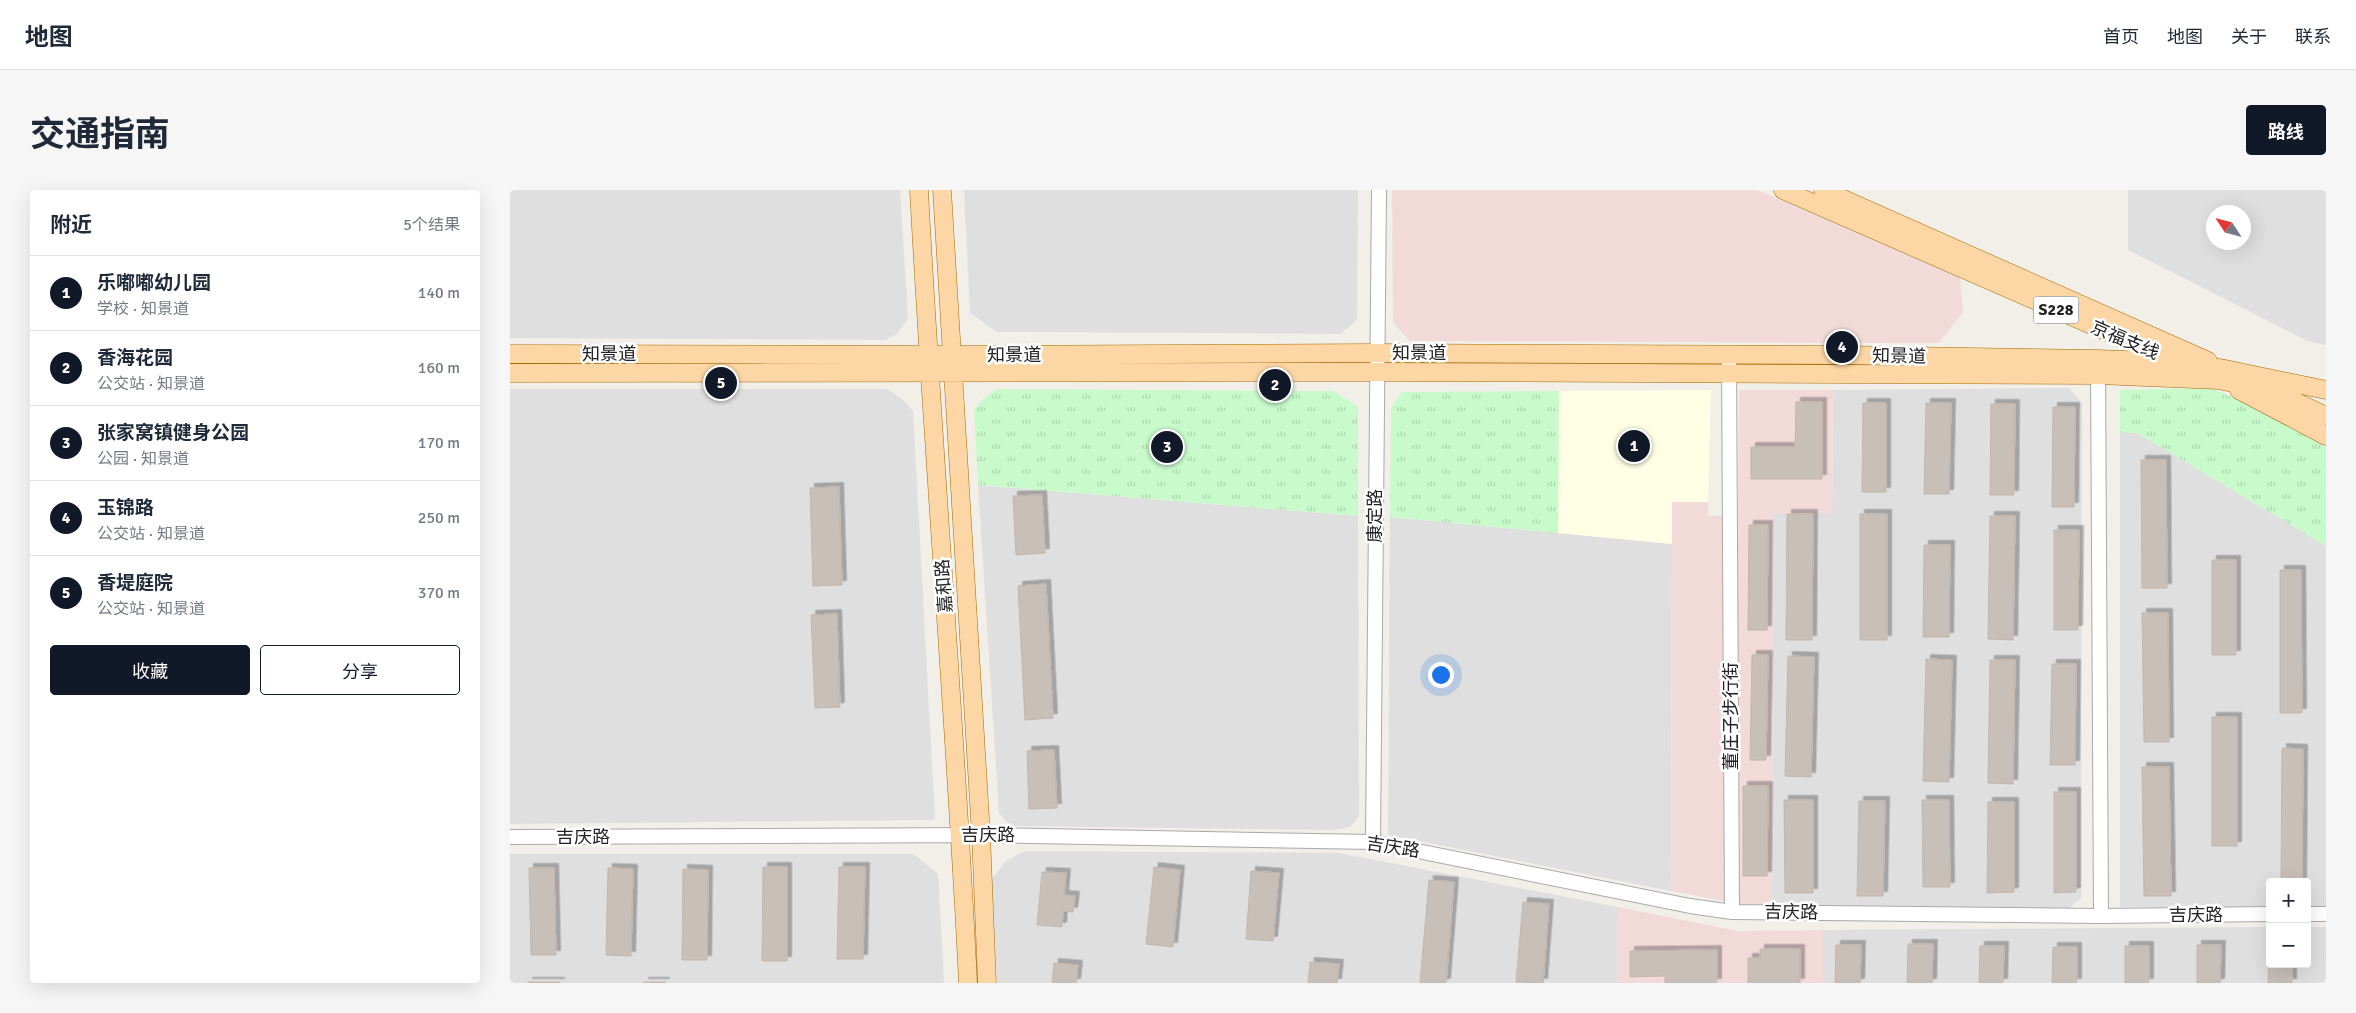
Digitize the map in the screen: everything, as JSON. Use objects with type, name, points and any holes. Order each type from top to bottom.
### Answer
[{"type":"main road","name":"嘉和路","points":[[919,190],[929,373],[961,835],[968,983]]},
{"type":"main road","name":"嘉和路","points":[[942,190],[981,835],[987,983]]},
{"type":"main road","name":"京福支线","points":[[1783,190],[2178,362]]},
{"type":"main road","name":"京福支线","points":[[1823,190],[2221,374],[2272,390],[2326,416]]},
{"type":"main road","name":"知景道","points":[[510,354],[951,355],[1376,353],[1729,355],[2098,367],[2221,374],[2326,390]]},
{"type":"main road","name":"知景道","points":[[510,373],[1376,372],[1729,374],[2098,367],[2178,362],[2221,374]]},
{"type":"main road","name":"京福支线","points":[[2221,374],[2250,394],[2326,436]]},
{"type":"main road","points":[[2272,390],[2326,402]]},
{"type":"street","name":"康定路","points":[[1373,842],[1379,190]]},
{"type":"street","name":"董庄子步行街","points":[[1729,355],[1732,912]]},
{"type":"street","points":[[2098,367],[2101,916]]},
{"type":"street","name":"吉庆路","points":[[510,837],[981,835],[1373,842],[1690,906],[1732,912],[2101,916],[2266,914]]},
{"type":"street","points":[[2311,914],[2326,914]]},
{"type":"shaded area","points":[[510,190],[900,190],[908,318],[897,334],[885,340],[510,338]]},
{"type":"shaded area","points":[[964,190],[1358,190],[1357,320],[1340,334],[997,332],[970,313]]},
{"type":"shaded area","points":[[1392,190],[1757,190],[1960,277],[1963,312],[1939,343],[1410,341],[1393,323]]},
{"type":"shaded area","points":[[2128,190],[2326,190],[2326,345],[2308,341],[2128,250]]},
{"type":"shaded area","points":[[2069,388],[2082,403],[2081,898],[2068,909],[1772,905],[1773,514],[1832,513],[1833,390]]},
{"type":"shaded area","points":[[510,389],[887,389],[902,399],[913,411],[935,820],[510,824]]},
{"type":"shaded area","points":[[1711,390],[1708,502],[1672,502],[1672,544],[1558,533],[1559,391]]},
{"type":"shaded area","points":[[1739,390],[1833,390],[1832,513],[1773,514],[1772,905],[1739,904],[1671,891],[1672,502],[1708,502],[1708,516],[1738,515]]},
{"type":"shaded area","points":[[2120,433],[2137,433],[2326,546],[2326,907],[2311,907],[2311,878],[2266,878],[2266,907],[2120,907]]},
{"type":"shaded area","points":[[978,485],[1358,516],[1359,816],[1350,827],[1333,830],[1011,826],[999,813]]},
{"type":"shaded area","points":[[1390,517],[1672,544],[1671,891],[1388,835]]},
{"type":"shaded area","points":[[1025,851],[1339,853],[1618,907],[1617,983],[997,983],[992,879],[1006,861]]},
{"type":"shaded area","points":[[510,854],[914,854],[938,874],[944,983],[510,983]]},
{"type":"shaded area","points":[[1618,907],[1738,931],[1823,930],[1823,983],[1617,983]]},
{"type":"shaded area","points":[[2266,927],[2266,968],[2311,968],[2311,927],[2326,927],[2326,983],[1823,983],[1823,930]]},
{"type":"green space","points":[[2210,388],[2249,404],[2326,447],[2326,546],[2137,433],[2120,433],[2120,390]]},
{"type":"green space","points":[[997,389],[1333,391],[1358,407],[1358,516],[978,485],[974,410],[983,399]]},
{"type":"green space","points":[[1559,391],[1558,533],[1390,517],[1391,408],[1402,392]]},
{"type":"building","points":[[1796,402],[1822,402],[1822,479],[1751,479],[1751,447],[1795,447]]},
{"type":"building","points":[[1863,403],[1886,403],[1886,492],[1862,492]]},
{"type":"building","points":[[1926,403],[1951,403],[1949,494],[1924,494]]},
{"type":"building","points":[[1991,404],[2015,404],[2014,495],[1990,495]]},
{"type":"building","points":[[2053,407],[2075,407],[2074,507],[2052,507]]},
{"type":"building","points":[[2141,460],[2166,460],[2167,588],[2142,588]]},
{"type":"building","points":[[839,487],[842,585],[813,586],[810,488]]},
{"type":"building","points":[[1042,495],[1045,553],[1016,555],[1013,496]]},
{"type":"building","points":[[1787,514],[1813,514],[1812,640],[1786,640]]},
{"type":"building","points":[[1860,514],[1887,514],[1887,640],[1860,640]]},
{"type":"building","points":[[1990,516],[2015,516],[2013,640],[1988,639]]},
{"type":"building","points":[[1749,525],[1768,525],[1767,630],[1748,630]]},
{"type":"building","points":[[2054,530],[2079,530],[2078,630],[2054,630]]},
{"type":"building","points":[[1924,545],[1950,545],[1949,637],[1923,637]]},
{"type":"building","points":[[2212,560],[2236,560],[2236,655],[2212,655]]},
{"type":"building","points":[[2280,570],[2301,570],[2302,713],[2280,713]]},
{"type":"building","points":[[1046,584],[1053,718],[1025,720],[1018,586]]},
{"type":"building","points":[[2142,613],[2168,613],[2169,742],[2144,742]]},
{"type":"building","points":[[837,614],[840,707],[815,708],[811,615]]},
{"type":"building","points":[[1752,655],[1768,655],[1766,760],[1750,760]]},
{"type":"building","points":[[1788,656],[1814,657],[1811,777],[1785,776]]},
{"type":"building","points":[[1926,659],[1952,660],[1949,782],[1923,781]]},
{"type":"building","points":[[1990,660],[2015,660],[2013,784],[1988,783]]},
{"type":"building","points":[[2052,664],[2076,664],[2075,765],[2050,765]]},
{"type":"building","points":[[2212,717],[2237,717],[2237,846],[2212,846]]},
{"type":"building","points":[[2282,748],[2303,749],[2302,878],[2281,878]]},
{"type":"building","points":[[1054,750],[1057,808],[1029,809],[1027,751]]},
{"type":"building","points":[[2142,767],[2169,767],[2171,896],[2144,896]]},
{"type":"building","points":[[1743,786],[1768,786],[1767,876],[1743,876]]},
{"type":"building","points":[[2054,792],[2076,792],[2076,892],[2054,893]]},
{"type":"building","points":[[1784,800],[1813,800],[1813,893],[1785,893]]},
{"type":"building","points":[[1922,800],[1949,800],[1950,887],[1923,887]]},
{"type":"building","points":[[1859,801],[1885,801],[1883,896],[1857,896]]},
{"type":"building","points":[[1988,802],[2014,802],[2014,892],[1987,893]]},
{"type":"building","points":[[763,867],[787,867],[787,961],[762,961]]},
{"type":"building","points":[[839,867],[865,867],[863,959],[837,959]]},
{"type":"building","points":[[1154,867],[1180,870],[1173,947],[1146,944]]},
{"type":"building","points":[[529,868],[554,868],[556,955],[531,955]]},
{"type":"building","points":[[608,868],[633,869],[631,956],[606,955]]},
{"type":"building","points":[[683,869],[708,870],[707,960],[682,960]]},
{"type":"building","points":[[1251,871],[1279,873],[1273,941],[1246,939]]},
{"type":"building","points":[[1042,872],[1066,873],[1064,895],[1075,896],[1073,912],[1063,911],[1062,927],[1037,925]]},
{"type":"building","points":[[1429,880],[1454,882],[1446,983],[1420,983]]},
{"type":"building","points":[[1523,902],[1549,904],[1543,983],[1516,982]]},
{"type":"building","points":[[1908,944],[1933,944],[1932,983],[1907,983]]},
{"type":"building","points":[[1836,945],[1861,945],[1860,983],[1835,983]]},
{"type":"building","points":[[2197,945],[2221,945],[2220,983],[2197,983]]},
{"type":"building","points":[[1980,946],[2004,946],[2003,983],[1979,983]]},
{"type":"building","points":[[2125,946],[2149,946],[2149,983],[2125,983]]},
{"type":"building","points":[[2053,947],[2077,947],[2077,983],[2052,983]]},
{"type":"building","points":[[1760,949],[1800,949],[1800,983],[1748,983],[1748,958],[1760,958]]},
{"type":"building","points":[[1717,950],[1717,983],[1665,983],[1665,976],[1630,977],[1630,951]]},
{"type":"building","points":[[1310,962],[1339,964],[1337,983],[1308,983]]},
{"type":"building","points":[[1054,963],[1078,965],[1076,983],[1052,983]]},
{"type":"building","points":[[2268,968],[2292,968],[2292,983],[2268,983]]},
{"type":"building","points":[[560,982],[560,983],[528,983]]},
{"type":"building","points":[[665,982],[665,983],[644,983]]},
{"type":"place","name":"玉锦路","points":[[1842,347]]},
{"type":"place","name":"香堤庭院","points":[[721,383]]},
{"type":"place","name":"香海花园","points":[[1275,385]]},
{"type":"place","name":"乐嘟嘟幼儿园","points":[[1634,446]]},
{"type":"place","name":"张家窝镇健身公园","points":[[1167,447]]}]
